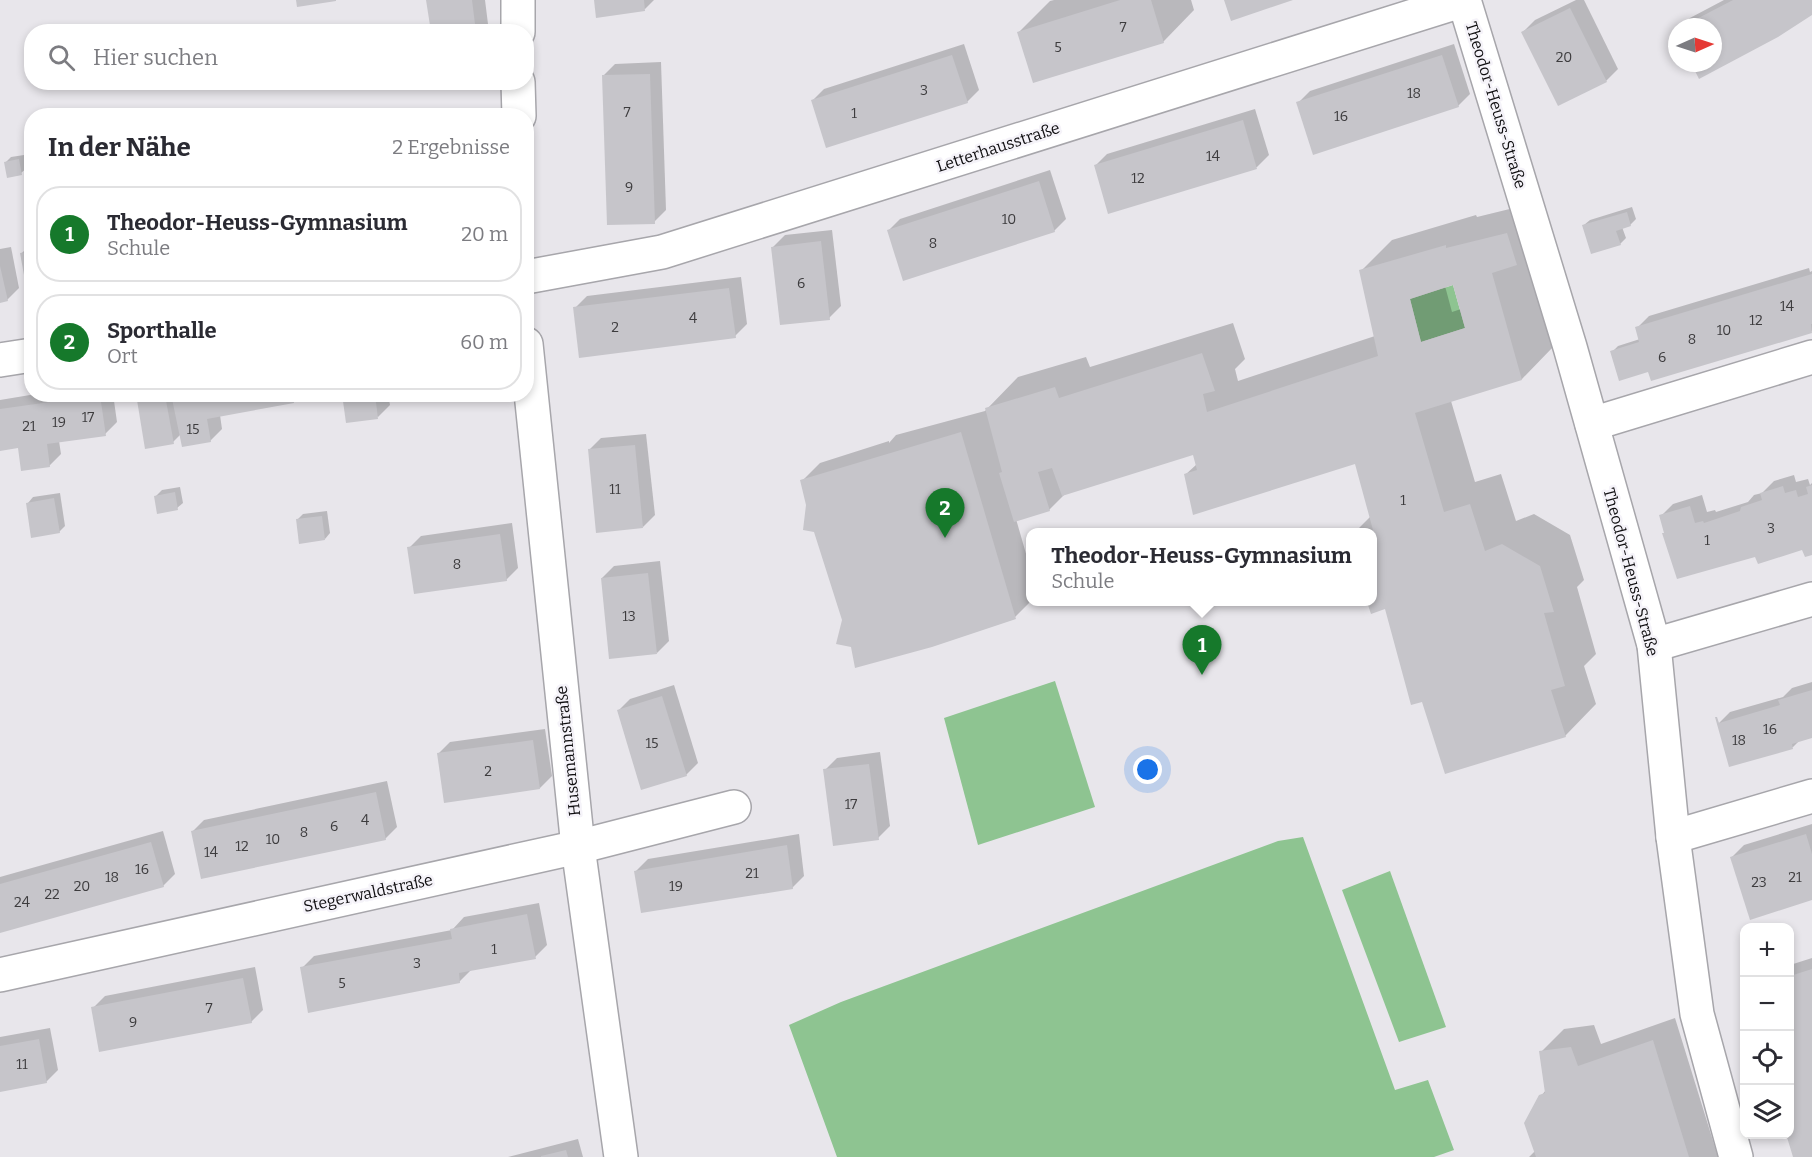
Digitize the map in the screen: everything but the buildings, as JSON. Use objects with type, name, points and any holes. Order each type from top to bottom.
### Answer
[{"type":"street","points":[[518,0],[518,24]]},
{"type":"street","name":"Letterhausstraße","points":[[534,275],[663,252],[1464,0]]},
{"type":"street","name":"Theodor-Heuss-Straße","points":[[1464,0],[1570,347],[1654,645],[1673,837],[1697,1014],[1736,1157]]},
{"type":"street","points":[[518,90],[519,108]]},
{"type":"street","points":[[0,360],[24,356]]},
{"type":"street","points":[[1592,424],[1812,357]]},
{"type":"street","name":"Husemannstraße","points":[[532,402],[578,847],[621,1157]]},
{"type":"street","points":[[1654,645],[1812,598]]},
{"type":"street","points":[[1673,837],[1812,796]]},
{"type":"street","name":"Stegerwaldstraße","points":[[0,975],[578,847],[734,807]]},
{"type":"green space","points":[[1453,285],[1465,328],[1421,342],[1410,299]]},
{"type":"green space","points":[[1055,681],[1095,807],[978,845],[944,718]]},
{"type":"green space","points":[[1303,837],[1395,1090],[1428,1080],[1454,1150],[1434,1157],[837,1157],[789,1025],[841,1002],[1278,841]]},
{"type":"green space","points":[[1390,871],[1446,1027],[1399,1042],[1342,890]]},
{"type":"place","name":"Sporthalle","points":[[945,538]]},
{"type":"place","name":"Theodor-Heuss-Gymnasium","points":[[1202,675]]}]
